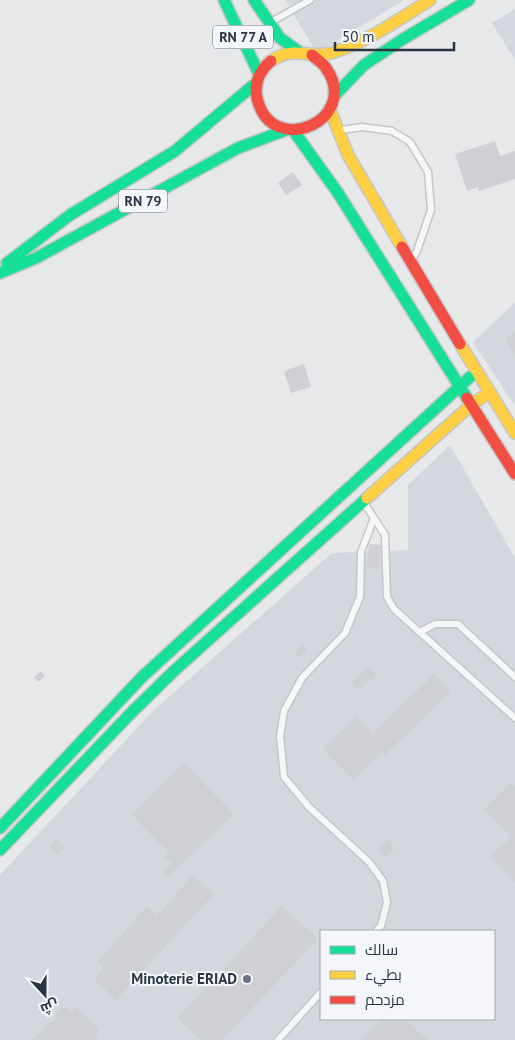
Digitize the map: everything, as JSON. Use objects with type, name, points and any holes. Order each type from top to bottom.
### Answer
[{"type":"main road","name":"RN 77 A","points":[[224,0],[258,79]]},
{"type":"main road","name":"RN 77 A","points":[[254,0],[280,38],[298,52]]},
{"type":"main road","points":[[312,55],[322,62],[330,72],[334,83],[334,95],[330,110],[320,121],[307,128],[290,130],[272,123],[262,112],[256,98],[258,79],[269,62],[282,54],[298,52],[312,55],[328,54],[364,39],[430,0]]},
{"type":"main road","points":[[334,95],[364,65],[403,39],[469,0]]},
{"type":"main road","name":"RN 79","points":[[0,271],[24,249],[70,215],[175,151],[258,79]]},
{"type":"main road","points":[[330,110],[348,155],[410,262],[515,434]]},
{"type":"main road","points":[[290,130],[338,193],[515,474]]},
{"type":"main road","name":"RN 79","points":[[0,271],[44,253],[238,148],[290,130]]},
{"type":"main road","points":[[0,828],[142,677],[476,372]]},
{"type":"main road","points":[[0,850],[175,670],[471,405],[490,392]]},
{"type":"main road","points":[[350,486],[363,502]]},
{"type":"main road","points":[[213,613],[225,626]]},
{"type":"main road","points":[[100,720],[113,732]]},
{"type":"lane","points":[[270,23],[310,0]]},
{"type":"lane","points":[[338,131],[362,127],[392,130],[410,142],[428,172],[431,210],[417,251],[410,262]]},
{"type":"lane","points":[[363,502],[385,535],[387,597],[394,609],[515,718]]},
{"type":"lane","points":[[374,518],[361,552],[360,597],[345,633],[302,678],[284,711],[280,736],[284,777],[309,807],[369,862],[383,881],[387,903],[381,926],[377,930]]},
{"type":"lane","points":[[420,632],[435,624],[458,624],[515,677]]},
{"type":"lane","points":[[278,1040],[320,993]]},
{"type":"shaded area","points":[[285,0],[404,0],[317,53]]},
{"type":"shaded area","points":[[515,9],[515,60],[492,23]]},
{"type":"shaded area","points":[[515,303],[515,406],[473,342]]},
{"type":"shaded area","points":[[450,445],[515,558],[515,1040],[0,1040],[0,875],[153,711],[332,553],[408,550],[408,485]]},
{"type":"building","points":[[495,141],[500,156],[515,151],[515,179],[479,191],[478,187],[467,191],[455,154]]},
{"type":"building","points":[[293,172],[302,185],[286,195],[278,183]]},
{"type":"building","points":[[515,332],[515,356],[505,339]]},
{"type":"building","points":[[304,364],[311,387],[291,393],[284,371]]},
{"type":"building","points":[[369,544],[381,545],[379,569],[367,568]]},
{"type":"building","points":[[303,645],[307,651],[298,658],[294,652]]},
{"type":"building","points":[[369,667],[376,675],[359,690],[352,682]]},
{"type":"building","points":[[41,671],[45,676],[38,682],[34,677]]},
{"type":"building","points":[[434,674],[451,691],[385,755],[382,752],[353,780],[323,749],[357,716],[373,733]]},
{"type":"building","points":[[184,763],[234,814],[168,878],[163,872],[172,864],[164,856],[168,852],[131,814]]},
{"type":"building","points":[[511,783],[515,787],[515,882],[490,857],[511,837],[484,809]]},
{"type":"building","points":[[56,839],[65,847],[58,854],[50,846]]},
{"type":"building","points":[[387,840],[395,848],[386,858],[378,851]]},
{"type":"building","points":[[193,875],[214,894],[116,1000],[94,979],[104,968],[97,962],[147,906],[157,916]]},
{"type":"building","name":"Minoterie ERIAD","points":[[282,906],[318,939],[222,1040],[201,1040],[177,1018]]},
{"type":"building","points":[[60,1008],[67,1008],[72,1012],[77,1008],[99,1029],[96,1034],[98,1040],[32,1040],[36,1034],[42,1033],[44,1026],[54,1020]]},
{"type":"building","points":[[380,1020],[405,1020],[428,1040],[361,1040]]},
{"type":"traffic: fast","points":[[224,0],[259,74]]},
{"type":"traffic: fast","points":[[254,0],[280,38],[298,51]]},
{"type":"traffic: fast","points":[[335,95],[364,65],[403,39],[469,0]]},
{"type":"traffic: fast","points":[[7,263],[70,215],[175,151],[256,83]]},
{"type":"traffic: fast","points":[[0,273],[36,258],[238,148],[286,130]]},
{"type":"traffic: fast","points":[[293,130],[338,193],[467,398]]},
{"type":"traffic: fast","points":[[0,828],[142,677],[470,377]]},
{"type":"traffic: fast","points":[[0,850],[132,712],[175,670],[367,498]]},
{"type":"traffic: slow","points":[[271,61],[287,54],[315,55],[344,49],[382,30],[430,0]]},
{"type":"traffic: slow","points":[[330,110],[348,155],[402,247]]},
{"type":"traffic: slow","points":[[460,344],[515,433]]},
{"type":"traffic: slow","points":[[367,498],[471,405],[490,392]]},
{"type":"traffic: jam","points":[[271,61],[258,78],[256,87],[257,98],[265,117],[279,127],[294,129],[310,126],[324,117],[332,103],[334,87],[326,68],[312,55]]},
{"type":"traffic: jam","points":[[402,247],[460,344]]},
{"type":"traffic: jam","points":[[467,398],[515,474]]},
{"type":"place","name":"Minoterie ERIAD","points":[[247,979]]}]
